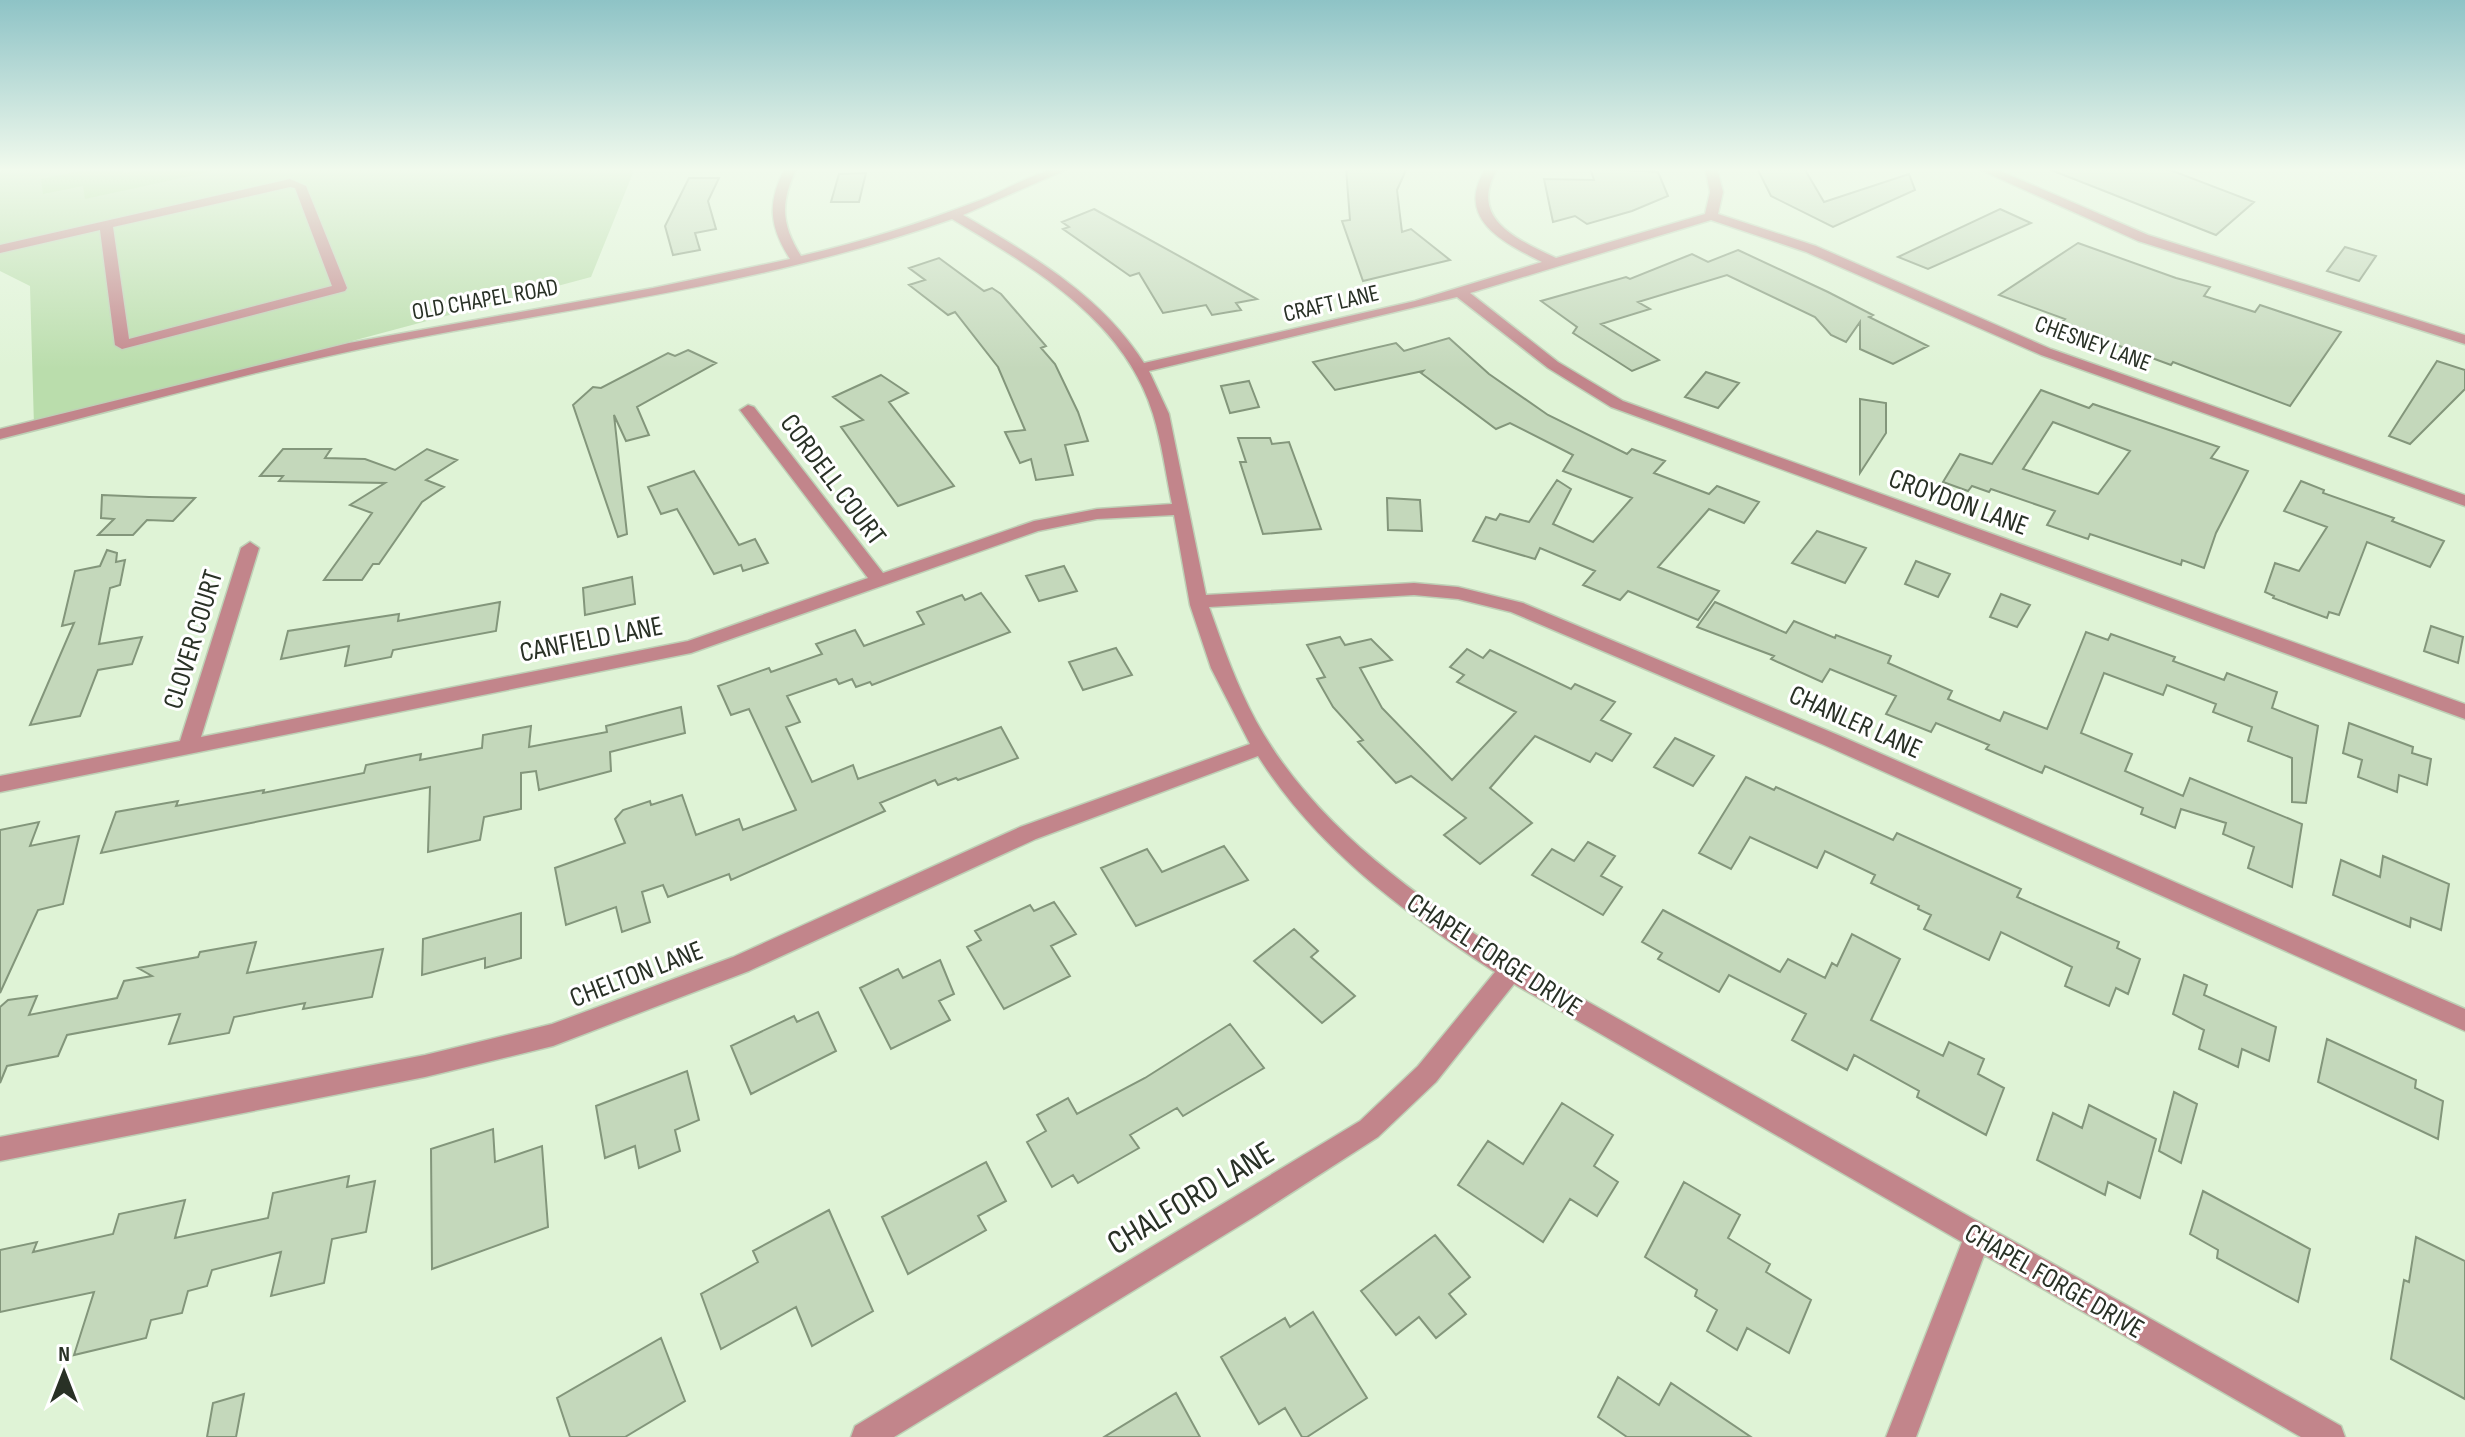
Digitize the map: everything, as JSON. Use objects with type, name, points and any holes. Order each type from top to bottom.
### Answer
[{"type":"street","points":[[0,249],[59,235]]},
{"type":"street","points":[[107,235],[122,345],[340,288],[319,235]]},
{"type":"street","points":[[781,235],[798,261]]},
{"type":"street","name":"OLD CHAPEL ROAD","points":[[0,434],[313,354],[702,282],[798,261],[883,235]]},
{"type":"street","name":"CHAPEL FORGE DRIVE","points":[[985,235],[1074,292],[1111,326],[1141,368],[1153,389],[1161,414],[1198,602],[1215,654],[1260,748],[1319,823],[1361,863],[1426,914],[1511,970],[2330,1437]]},
{"type":"street","points":[[1505,235],[1556,264]]},
{"type":"street","name":"CRAFT LANE","points":[[1141,368],[1369,317],[1649,235]]},
{"type":"street","name":"CHESNEY LANE","points":[[1769,235],[1811,249],[2046,352],[2465,501]]},
{"type":"street","points":[[2136,235],[2465,340]]},
{"type":"street","name":"CROYDON LANE","points":[[1460,292],[1553,365],[1617,404],[2465,712]]},
{"type":"street","name":"CORDELL COURT","points":[[748,410],[878,579]]},
{"type":"street","name":"CANFIELD LANE","points":[[0,784],[691,647],[1034,526],[1097,514],[1181,509]]},
{"type":"street","name":"CLOVER COURT","points":[[188,747],[250,548]]},
{"type":"street","name":"CHANLER LANE","points":[[1198,602],[1414,589],[1458,593],[1516,607],[1831,740],[2465,1020]]},
{"type":"street","name":"CHELTON LANE","points":[[0,1149],[299,1092],[497,1051],[553,1035],[741,964],[1028,833],[1260,748]]},
{"type":"street","name":"CHALFORD LANE","points":[[866,1437],[1248,1206],[1369,1129],[1388,1114],[1437,1060],[1511,970]]},
{"type":"street","points":[[1901,1437],[1978,1235]]},
{"type":"shaded area","points":[[0,235],[608,235],[591,277],[34,426],[30,286],[0,271]]},
{"type":"building","points":[[667,235],[696,235],[700,250],[673,255]]},
{"type":"building","points":[[1072,235],[1141,235],[1257,299],[1236,303],[1241,310],[1212,315],[1206,305],[1163,313],[1139,273],[1130,276]]},
{"type":"building","points":[[1347,235],[1419,235],[1450,260],[1363,281]]},
{"type":"building","points":[[1945,235],[2004,235],[1928,269],[1898,257]]},
{"type":"building","points":[[2078,243],[2210,287],[2204,296],[2255,312],[2260,305],[2341,332],[2290,406],[2173,362],[2171,365],[2092,336],[2089,339],[2056,327],[2065,319],[1999,295]]},
{"type":"building","points":[[2345,247],[2376,256],[2359,281],[2327,271]]},
{"type":"building","points":[[1738,250],[1828,292],[1873,315],[1869,317],[1928,346],[1893,364],[1860,349],[1860,322],[1846,342],[1831,335],[1815,317],[1727,275],[1638,302],[1650,309],[1601,324],[1659,360],[1632,371],[1573,333],[1577,327],[1541,301],[1626,277],[1630,279],[1692,254],[1708,262]]},
{"type":"building","points":[[939,258],[984,291],[992,288],[1001,294],[1046,346],[1041,348],[1055,364],[1088,441],[1065,445],[1073,475],[1036,480],[1031,459],[1020,463],[1005,432],[1025,430],[998,367],[955,312],[948,315],[909,285],[925,280],[909,268]]},
{"type":"building","points":[[1449,338],[1489,374],[1548,415],[1627,454],[1632,449],[1665,461],[1654,473],[1709,494],[1717,486],[1759,502],[1744,523],[1709,509],[1658,567],[1719,591],[1698,620],[1628,591],[1620,600],[1583,585],[1595,571],[1540,548],[1535,559],[1473,541],[1486,517],[1496,520],[1500,514],[1529,522],[1557,480],[1571,489],[1553,524],[1593,542],[1632,498],[1563,471],[1573,455],[1510,423],[1496,429],[1421,373],[1423,371],[1335,390],[1313,362],[1396,343],[1404,351]]},
{"type":"building","points":[[688,350],[716,363],[637,407],[649,435],[626,441],[614,415],[627,534],[618,537],[573,405],[593,387],[601,388],[668,353],[675,356]]},
{"type":"building","points":[[2437,361],[2465,370],[2465,389],[2410,444],[2389,436]]},
{"type":"building","points":[[1706,372],[1739,383],[1718,408],[1685,397]]},
{"type":"building","points":[[881,375],[908,393],[889,402],[954,486],[898,506],[841,427],[863,420],[833,397]]},
{"type":"building","points":[[1249,381],[1259,407],[1230,413],[1221,386]]},
{"type":"building","points":[[2041,390],[2089,408],[2093,404],[2219,447],[2211,458],[2248,471],[2216,533],[2204,568],[2182,560],[2181,565],[2090,534],[2088,539],[2047,525],[2055,511],[1991,489],[1989,492],[1972,486],[1968,491],[1943,482],[1960,454],[1992,464]],"holes":[[[2053,422],[2130,451],[2098,494],[2023,469]]]},
{"type":"building","points":[[1860,399],[1886,403],[1886,433],[1860,473]]},
{"type":"building","points":[[1238,438],[1270,438],[1272,444],[1289,442],[1321,529],[1263,534],[1240,462],[1246,462]]},
{"type":"building","points":[[283,449],[331,449],[325,458],[365,459],[395,470],[427,449],[457,460],[426,480],[444,487],[422,502],[379,564],[373,564],[362,580],[324,580],[372,513],[350,505],[385,483],[279,481],[283,476],[260,476]]},
{"type":"building","points":[[694,471],[739,545],[755,539],[768,563],[743,571],[741,565],[714,574],[677,509],[661,514],[648,487]]},
{"type":"building","points":[[2301,481],[2324,490],[2323,493],[2394,518],[2392,521],[2444,541],[2430,567],[2367,542],[2339,615],[2329,612],[2327,618],[2273,598],[2265,592],[2275,563],[2299,571],[2327,527],[2284,511]]},
{"type":"building","points":[[102,495],[195,498],[173,521],[147,520],[133,535],[98,535],[114,519],[101,518]]},
{"type":"building","points":[[1387,498],[1420,500],[1422,531],[1388,530]]},
{"type":"building","points":[[1817,531],[1866,548],[1845,583],[1792,563]]},
{"type":"building","points":[[107,550],[117,553],[116,562],[125,560],[120,585],[110,588],[99,644],[142,637],[132,664],[98,670],[80,716],[30,725],[74,623],[62,626],[75,571],[100,566]]},
{"type":"building","points":[[1916,561],[1950,574],[1938,597],[1905,584]]},
{"type":"building","points":[[1064,566],[1077,591],[1039,601],[1026,576]]},
{"type":"building","points":[[632,577],[635,604],[585,615],[583,588]]},
{"type":"building","points":[[981,593],[1010,632],[872,685],[870,682],[856,687],[852,679],[839,684],[836,679],[787,696],[800,722],[786,727],[812,782],[853,765],[858,779],[1001,727],[1018,758],[958,780],[956,778],[938,785],[935,780],[880,803],[885,811],[731,880],[729,874],[668,897],[663,885],[642,892],[650,922],[622,932],[616,907],[566,925],[555,868],[625,843],[615,819],[623,810],[682,795],[696,835],[739,819],[743,830],[796,810],[749,709],[731,715],[718,686],[822,654],[816,644],[855,630],[864,646],[924,624],[917,612],[962,595],[965,600]]},
{"type":"building","points":[[2001,594],[2030,605],[2017,627],[1990,617]]},
{"type":"building","points":[[500,602],[496,631],[393,650],[391,657],[345,666],[349,646],[281,659],[288,631],[399,614],[398,621]]},
{"type":"building","points":[[1715,602],[1786,633],[1794,621],[1891,656],[1888,663],[1952,691],[1948,699],[2000,721],[2004,712],[2047,729],[2086,632],[2108,640],[2111,634],[2175,657],[2173,661],[2224,680],[2227,673],[2277,692],[2272,708],[2318,726],[2306,803],[2292,802],[2292,758],[2248,741],[2252,727],[2213,712],[2216,704],[2167,685],[2163,695],[2104,673],[2081,733],[2132,754],[2125,771],[2183,796],[2190,778],[2302,824],[2292,887],[2248,868],[2254,847],[2223,834],[2226,823],[2181,809],[2175,828],[2141,814],[2143,808],[2045,766],[2042,773],[1986,749],[1989,745],[1936,723],[1931,732],[1886,714],[1896,696],[1830,669],[1822,682],[1771,659],[1774,656],[1697,627]]},
{"type":"building","points":[[2431,626],[2463,637],[2458,663],[2424,651]]},
{"type":"building","points":[[1340,637],[1345,645],[1371,639],[1392,660],[1360,668],[1382,708],[1452,780],[1516,712],[1457,682],[1464,675],[1450,667],[1467,649],[1483,658],[1490,650],[1571,689],[1575,684],[1615,702],[1601,720],[1631,734],[1612,761],[1596,753],[1590,762],[1535,736],[1490,788],[1532,823],[1480,864],[1444,835],[1466,818],[1411,776],[1396,783],[1358,742],[1363,740],[1333,707],[1317,679],[1325,677],[1307,645]]},
{"type":"building","points":[[1116,648],[1132,675],[1083,690],[1069,662]]},
{"type":"building","points":[[681,707],[685,733],[610,752],[611,771],[539,790],[536,771],[521,773],[521,809],[484,817],[480,840],[428,852],[430,787],[101,853],[116,812],[178,801],[176,806],[264,790],[263,793],[364,773],[366,765],[421,754],[420,760],[482,748],[483,735],[531,726],[529,747],[607,732],[606,726]]},
{"type":"building","points":[[2349,723],[2413,747],[2412,753],[2431,759],[2427,785],[2399,775],[2397,792],[2358,777],[2362,760],[2343,753]]},
{"type":"building","points":[[1675,738],[1714,756],[1693,786],[1654,767]]},
{"type":"building","points":[[1746,777],[1774,790],[1776,787],[1893,840],[1897,833],[2021,889],[2017,897],[2119,942],[2117,948],[2140,959],[2128,994],[2116,988],[2109,1006],[2065,986],[2072,967],[2001,932],[1989,960],[1924,929],[1931,915],[1871,883],[1875,875],[1825,851],[1817,868],[1750,837],[1731,869],[1699,853]]},
{"type":"building","points":[[39,822],[30,846],[79,836],[63,904],[38,910],[0,993],[0,830]]},
{"type":"building","points":[[1588,842],[1615,856],[1601,876],[1622,887],[1603,915],[1532,875],[1552,849],[1574,861]]},
{"type":"building","points":[[1224,846],[1248,880],[1136,926],[1101,868],[1147,849],[1162,872]]},
{"type":"building","points":[[2383,856],[2449,884],[2441,930],[2411,918],[2410,927],[2333,895],[2341,860],[2380,877]]},
{"type":"building","points":[[1054,902],[1076,934],[1051,946],[1070,976],[1004,1009],[967,947],[981,940],[975,931],[1030,905],[1034,911]]},
{"type":"building","points":[[1663,910],[1780,972],[1788,959],[1825,978],[1832,963],[1837,966],[1852,934],[1900,959],[1871,1020],[1943,1056],[1949,1042],[1984,1059],[1978,1074],[2004,1088],[1986,1135],[1917,1097],[1919,1091],[1854,1055],[1847,1070],[1792,1040],[1806,1014],[1729,975],[1719,992],[1658,959],[1662,953],[1642,942]]},
{"type":"building","points":[[521,913],[521,958],[485,968],[485,958],[422,975],[423,939]]},
{"type":"building","points":[[1294,929],[1318,951],[1311,957],[1355,996],[1322,1023],[1254,961]]},
{"type":"building","points":[[256,942],[247,973],[383,949],[372,997],[303,1009],[305,1003],[234,1017],[229,1033],[169,1044],[180,1014],[67,1035],[58,1056],[7,1066],[0,1083],[0,1007],[8,1000],[37,996],[29,1015],[117,998],[124,981],[152,976],[138,968]]},
{"type":"building","points":[[940,960],[954,994],[939,1001],[950,1020],[891,1049],[860,988],[898,969],[903,978]]},
{"type":"building","points":[[2184,975],[2207,985],[2204,995],[2276,1027],[2269,1061],[2242,1049],[2238,1067],[2199,1049],[2204,1030],[2173,1014]]},
{"type":"building","points":[[818,1012],[836,1051],[751,1094],[731,1046],[794,1016],[797,1022]]},
{"type":"building","points":[[1230,1024],[1264,1068],[1183,1116],[1177,1108],[1130,1135],[1139,1148],[1078,1183],[1073,1175],[1052,1187],[1027,1142],[1046,1131],[1037,1115],[1068,1098],[1077,1114],[1145,1078]]},
{"type":"building","points":[[2327,1039],[2416,1080],[2415,1088],[2443,1101],[2438,1139],[2318,1082]]},
{"type":"building","points":[[687,1071],[699,1120],[675,1130],[680,1151],[639,1168],[635,1146],[605,1158],[596,1106]]},
{"type":"building","points":[[2174,1092],[2197,1104],[2181,1163],[2159,1151]]},
{"type":"building","points":[[1562,1103],[1613,1135],[1594,1166],[1618,1182],[1597,1216],[1570,1199],[1543,1242],[1458,1185],[1488,1141],[1523,1164]]},
{"type":"building","points":[[2089,1105],[2156,1139],[2140,1198],[2108,1182],[2105,1195],[2037,1160],[2053,1113],[2082,1128]]},
{"type":"building","points":[[493,1129],[495,1162],[542,1146],[548,1227],[432,1269],[431,1149]]},
{"type":"building","points":[[986,1162],[1006,1201],[978,1216],[986,1230],[908,1274],[882,1217]]},
{"type":"building","points":[[349,1176],[347,1187],[375,1181],[366,1232],[332,1239],[324,1283],[271,1296],[281,1252],[212,1270],[207,1286],[188,1291],[182,1313],[151,1320],[146,1338],[74,1355],[94,1292],[0,1312],[0,1250],[37,1242],[33,1252],[113,1234],[119,1214],[185,1200],[175,1238],[268,1218],[273,1193]]},
{"type":"building","points":[[1684,1182],[1740,1215],[1728,1238],[1770,1264],[1766,1272],[1811,1300],[1789,1353],[1747,1328],[1737,1350],[1707,1331],[1717,1310],[1695,1296],[1697,1290],[1645,1257]]},
{"type":"building","points":[[2203,1191],[2310,1249],[2298,1302],[2217,1258],[2218,1250],[2190,1234]]},
{"type":"building","points":[[829,1210],[873,1311],[812,1346],[796,1307],[721,1349],[701,1294],[758,1262],[753,1251]]},
{"type":"building","points":[[1435,1235],[1470,1277],[1449,1294],[1466,1314],[1436,1338],[1419,1317],[1396,1335],[1361,1291]]},
{"type":"building","points":[[2416,1237],[2465,1261],[2465,1399],[2391,1359],[2404,1280],[2409,1282]]},
{"type":"building","points":[[1313,1312],[1367,1398],[1307,1437],[1302,1437],[1285,1408],[1259,1424],[1221,1357],[1285,1318],[1290,1327]]},
{"type":"building","points":[[661,1338],[685,1401],[625,1437],[570,1437],[557,1398]]},
{"type":"building","points":[[1618,1377],[1659,1405],[1671,1383],[1751,1437],[1627,1437],[1598,1417]]},
{"type":"building","points":[[1176,1393],[1200,1437],[1104,1437]]},
{"type":"building","points":[[244,1394],[236,1437],[207,1437],[213,1403]]}]
